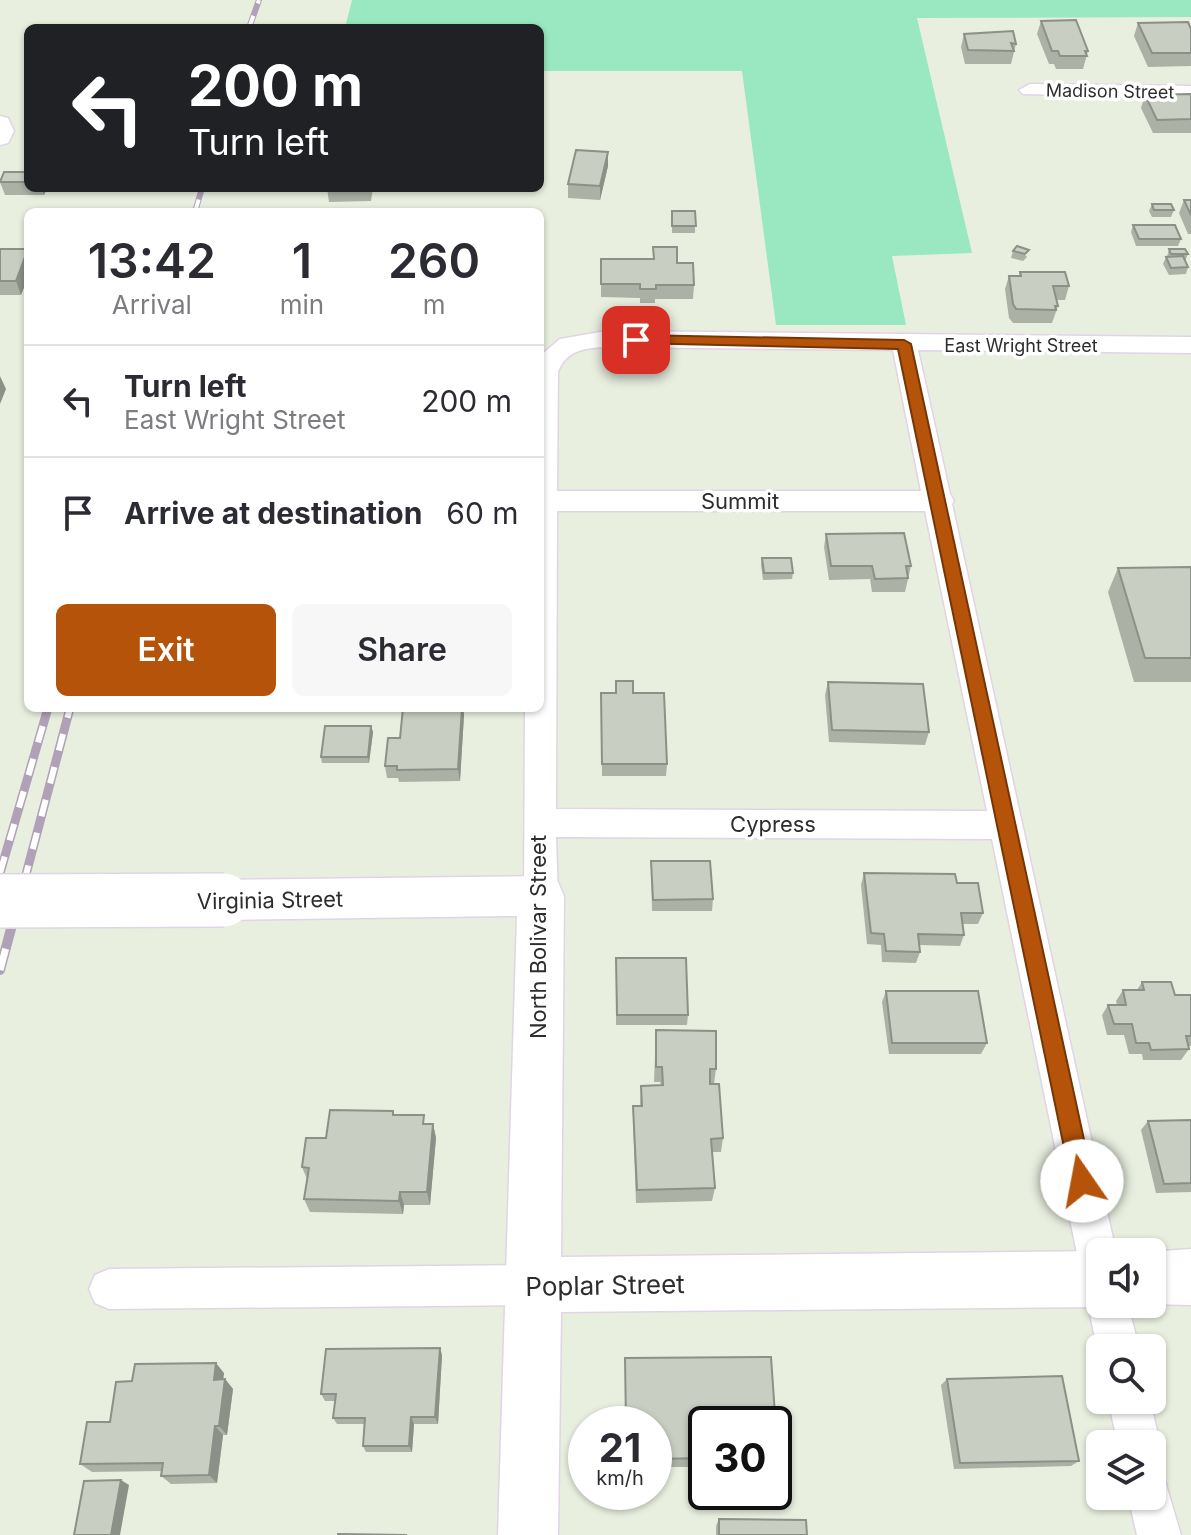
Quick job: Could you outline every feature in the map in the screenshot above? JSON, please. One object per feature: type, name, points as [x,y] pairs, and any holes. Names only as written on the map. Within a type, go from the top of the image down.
[{"type":"street","name":"Madison Street","points":[[1030,90],[1191,92]]},
{"type":"street","points":[[0,123],[3,131],[0,138]]},
{"type":"street","name":"East Wright Street","points":[[564,346],[581,340],[606,339],[1191,345]]},
{"type":"street","points":[[904,344],[940,501],[1094,1238]]},
{"type":"street","name":"North Bolivar Street","points":[[544,415],[545,372],[549,358],[564,346]]},
{"type":"street","name":"Summit","points":[[544,501],[940,501]]},
{"type":"street","name":"North Bolivar Street","points":[[528,1535],[541,896],[540,712]]},
{"type":"street","name":"Cypress","points":[[539,823],[1007,825]]},
{"type":"street","name":"Virginia Street","points":[[0,901],[541,896]]},
{"type":"street","points":[[1166,1278],[1191,1277]]},
{"type":"street","name":"Poplar Street","points":[[109,1289],[1086,1279]]},
{"type":"street","points":[[1153,1510],[1159,1535]]},
{"type":"green space","points":[[352,0],[1191,0],[1191,17],[917,18],[972,253],[892,256],[906,325],[776,325],[742,71],[544,71],[544,24],[346,24]]},
{"type":"building","points":[[1076,20],[1088,51],[1085,51],[1087,56],[1060,56],[1058,51],[1052,51],[1041,21]]},
{"type":"building","points":[[1188,22],[1191,53],[1152,53],[1138,23]]},
{"type":"building","points":[[1013,31],[1016,44],[1011,43],[1014,51],[968,50],[964,34]]},
{"type":"building","points":[[1191,94],[1191,119],[1157,120],[1145,95]]},
{"type":"building","points":[[576,150],[608,152],[600,186],[568,184]]},
{"type":"building","points":[[4,172],[24,172],[24,182],[0,182]]},
{"type":"building","points":[[1184,200],[1191,200],[1191,215]]},
{"type":"building","points":[[1152,204],[1171,204],[1174,210],[1154,210]]},
{"type":"building","points":[[672,211],[695,211],[696,226],[672,226]]},
{"type":"building","points":[[1133,225],[1175,225],[1181,239],[1139,239]]},
{"type":"building","points":[[1017,246],[1029,250],[1025,254],[1013,251]]},
{"type":"building","points":[[653,247],[677,247],[677,263],[693,263],[694,285],[656,285],[656,289],[640,289],[640,284],[601,284],[601,259],[654,259]]},
{"type":"building","points":[[0,249],[24,249],[24,260],[16,281],[0,281]]},
{"type":"building","points":[[1169,249],[1185,249],[1188,254],[1171,254]]},
{"type":"building","points":[[1183,256],[1188,267],[1171,268],[1166,257]]},
{"type":"building","points":[[1020,272],[1065,272],[1069,286],[1053,286],[1058,306],[1055,306],[1056,310],[1016,309],[1009,276],[1021,276]]},
{"type":"building","points":[[904,533],[911,566],[906,566],[908,578],[875,579],[872,566],[831,566],[826,534]]},
{"type":"building","points":[[762,558],[791,558],[793,573],[764,573]]},
{"type":"building","points":[[1191,567],[1191,658],[1145,658],[1118,568]]},
{"type":"building","points":[[616,681],[633,681],[633,693],[664,693],[667,764],[602,764],[601,693],[616,693]]},
{"type":"building","points":[[828,682],[923,684],[929,732],[832,730]]},
{"type":"building","points":[[403,712],[462,712],[458,769],[397,770],[397,766],[385,766],[388,738],[400,738]]},
{"type":"building","points":[[325,726],[371,726],[368,757],[321,757]]},
{"type":"building","points":[[651,861],[710,861],[713,899],[653,900]]},
{"type":"building","points":[[864,873],[955,874],[957,883],[978,883],[983,913],[961,913],[964,935],[918,934],[920,952],[886,951],[884,934],[871,933]]},
{"type":"building","points":[[616,958],[686,958],[688,1015],[617,1015]]},
{"type":"building","points":[[1142,982],[1171,982],[1175,995],[1191,995],[1191,1036],[1186,1036],[1189,1049],[1151,1050],[1149,1043],[1136,1043],[1132,1024],[1114,1024],[1108,1005],[1126,1005],[1123,990],[1144,990]]},
{"type":"building","points":[[886,991],[978,991],[987,1043],[892,1043]]},
{"type":"building","points":[[656,1030],[716,1031],[716,1069],[710,1069],[710,1084],[719,1084],[723,1138],[711,1139],[715,1188],[637,1190],[633,1106],[642,1106],[641,1086],[663,1085],[662,1067],[656,1067]]},
{"type":"building","points":[[330,1110],[424,1115],[423,1124],[433,1124],[427,1192],[400,1192],[399,1201],[304,1199],[309,1168],[302,1167],[306,1138],[326,1138]]},
{"type":"building","points":[[1191,1120],[1191,1183],[1164,1184],[1148,1121]]},
{"type":"building","points":[[440,1348],[435,1417],[411,1417],[409,1446],[363,1446],[365,1418],[333,1418],[336,1394],[321,1394],[326,1349]]},
{"type":"building","points":[[771,1357],[774,1406],[688,1406],[688,1458],[672,1459],[672,1406],[626,1406],[625,1358]]},
{"type":"building","points":[[216,1363],[214,1380],[225,1379],[209,1475],[161,1476],[163,1463],[80,1464],[87,1422],[110,1422],[116,1382],[132,1381],[135,1364]]},
{"type":"building","points":[[1062,1376],[1079,1461],[960,1463],[947,1379]]},
{"type":"building","points":[[121,1480],[111,1535],[74,1535],[84,1481]]},
{"type":"building","points":[[719,1519],[806,1520],[807,1535],[719,1535]]},
{"type":"railway","points":[[250,24],[259,0]]},
{"type":"railway","points":[[196,208],[201,192]]},
{"type":"railway","points":[[0,873],[47,712]]},
{"type":"railway","points":[[24,882],[69,712]]},
{"type":"railway","points":[[0,970],[24,880]]},
{"type":"route","points":[[636,340],[904,344],[940,501],[1082,1181]]}]
